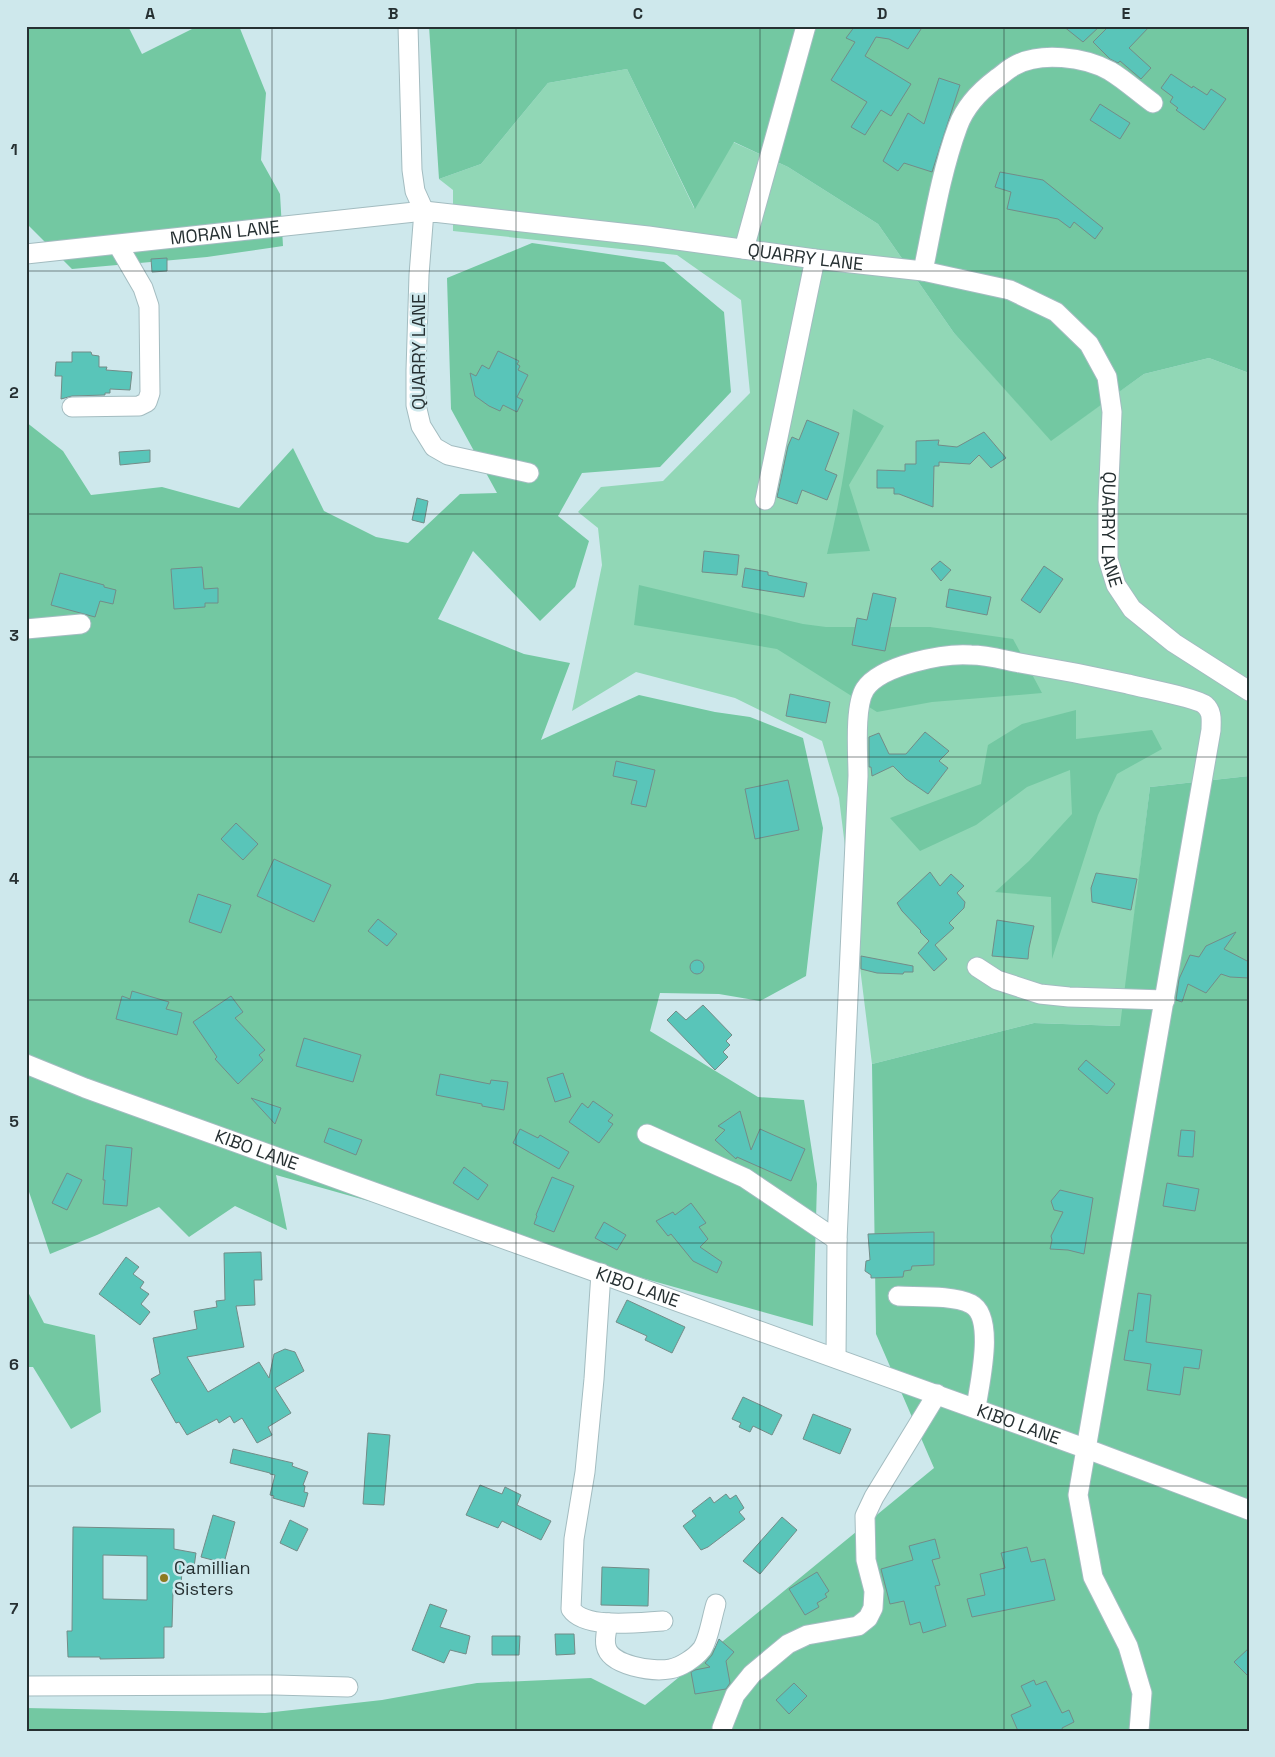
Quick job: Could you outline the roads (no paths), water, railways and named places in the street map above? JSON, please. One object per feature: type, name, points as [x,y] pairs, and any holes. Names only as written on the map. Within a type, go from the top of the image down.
[{"type":"street","points":[[408,26],[412,170],[415,191],[424,211]]},
{"type":"street","points":[[744,250],[806,26]]},
{"type":"street","points":[[922,271],[941,184],[958,126],[966,109],[988,86],[1015,65],[1033,60],[1062,57],[1085,61],[1110,71],[1152,103]]},
{"type":"street","name":"MORAN LANE","points":[[26,254],[424,211]]},
{"type":"street","name":"QUARRY LANE","points":[[528,473],[448,456],[434,447],[421,426],[416,404],[416,370],[419,275],[424,211],[648,236],[744,250],[922,271],[1010,290],[1056,312],[1088,344],[1107,377],[1112,412],[1108,559],[1116,585],[1132,609],[1174,643],[1249,691]]},
{"type":"street","points":[[72,406],[139,406],[147,402],[150,394],[148,306],[143,288],[118,245]]},
{"type":"street","points":[[764,500],[815,259]]},
{"type":"street","points":[[26,630],[82,624]]},
{"type":"street","points":[[836,1358],[837,1240],[858,776],[857,736],[860,704],[865,689],[881,675],[906,664],[940,656],[972,654],[1098,677],[1189,699],[1205,705],[1212,715],[1211,730],[1078,1495],[1093,1577],[1128,1646],[1142,1692],[1139,1731]]},
{"type":"street","points":[[977,966],[997,980],[1040,994],[1069,997],[1164,1000]]},
{"type":"street","name":"KIBO LANE","points":[[26,1064],[85,1088],[976,1408],[1249,1510]]},
{"type":"street","points":[[647,1134],[745,1178],[837,1240]]},
{"type":"street","points":[[601,1273],[594,1379],[585,1472],[574,1539],[571,1609],[575,1615],[581,1618],[608,1623],[663,1621]]},
{"type":"street","points":[[898,1296],[954,1299],[971,1304],[980,1310],[984,1324],[985,1341],[976,1408]]},
{"type":"street","points":[[722,1728],[735,1695],[752,1674],[788,1644],[807,1636],[858,1626],[868,1618],[873,1608],[874,1591],[866,1560],[865,1516],[874,1497],[937,1394]]},
{"type":"street","points":[[608,1623],[606,1647],[612,1658],[630,1665],[652,1670],[670,1669],[680,1666],[702,1648],[716,1604]]},
{"type":"street","points":[[26,1686],[275,1685],[348,1687]]},
{"type":"place","name":"Camillian Sisters","points":[[164,1578]]}]
